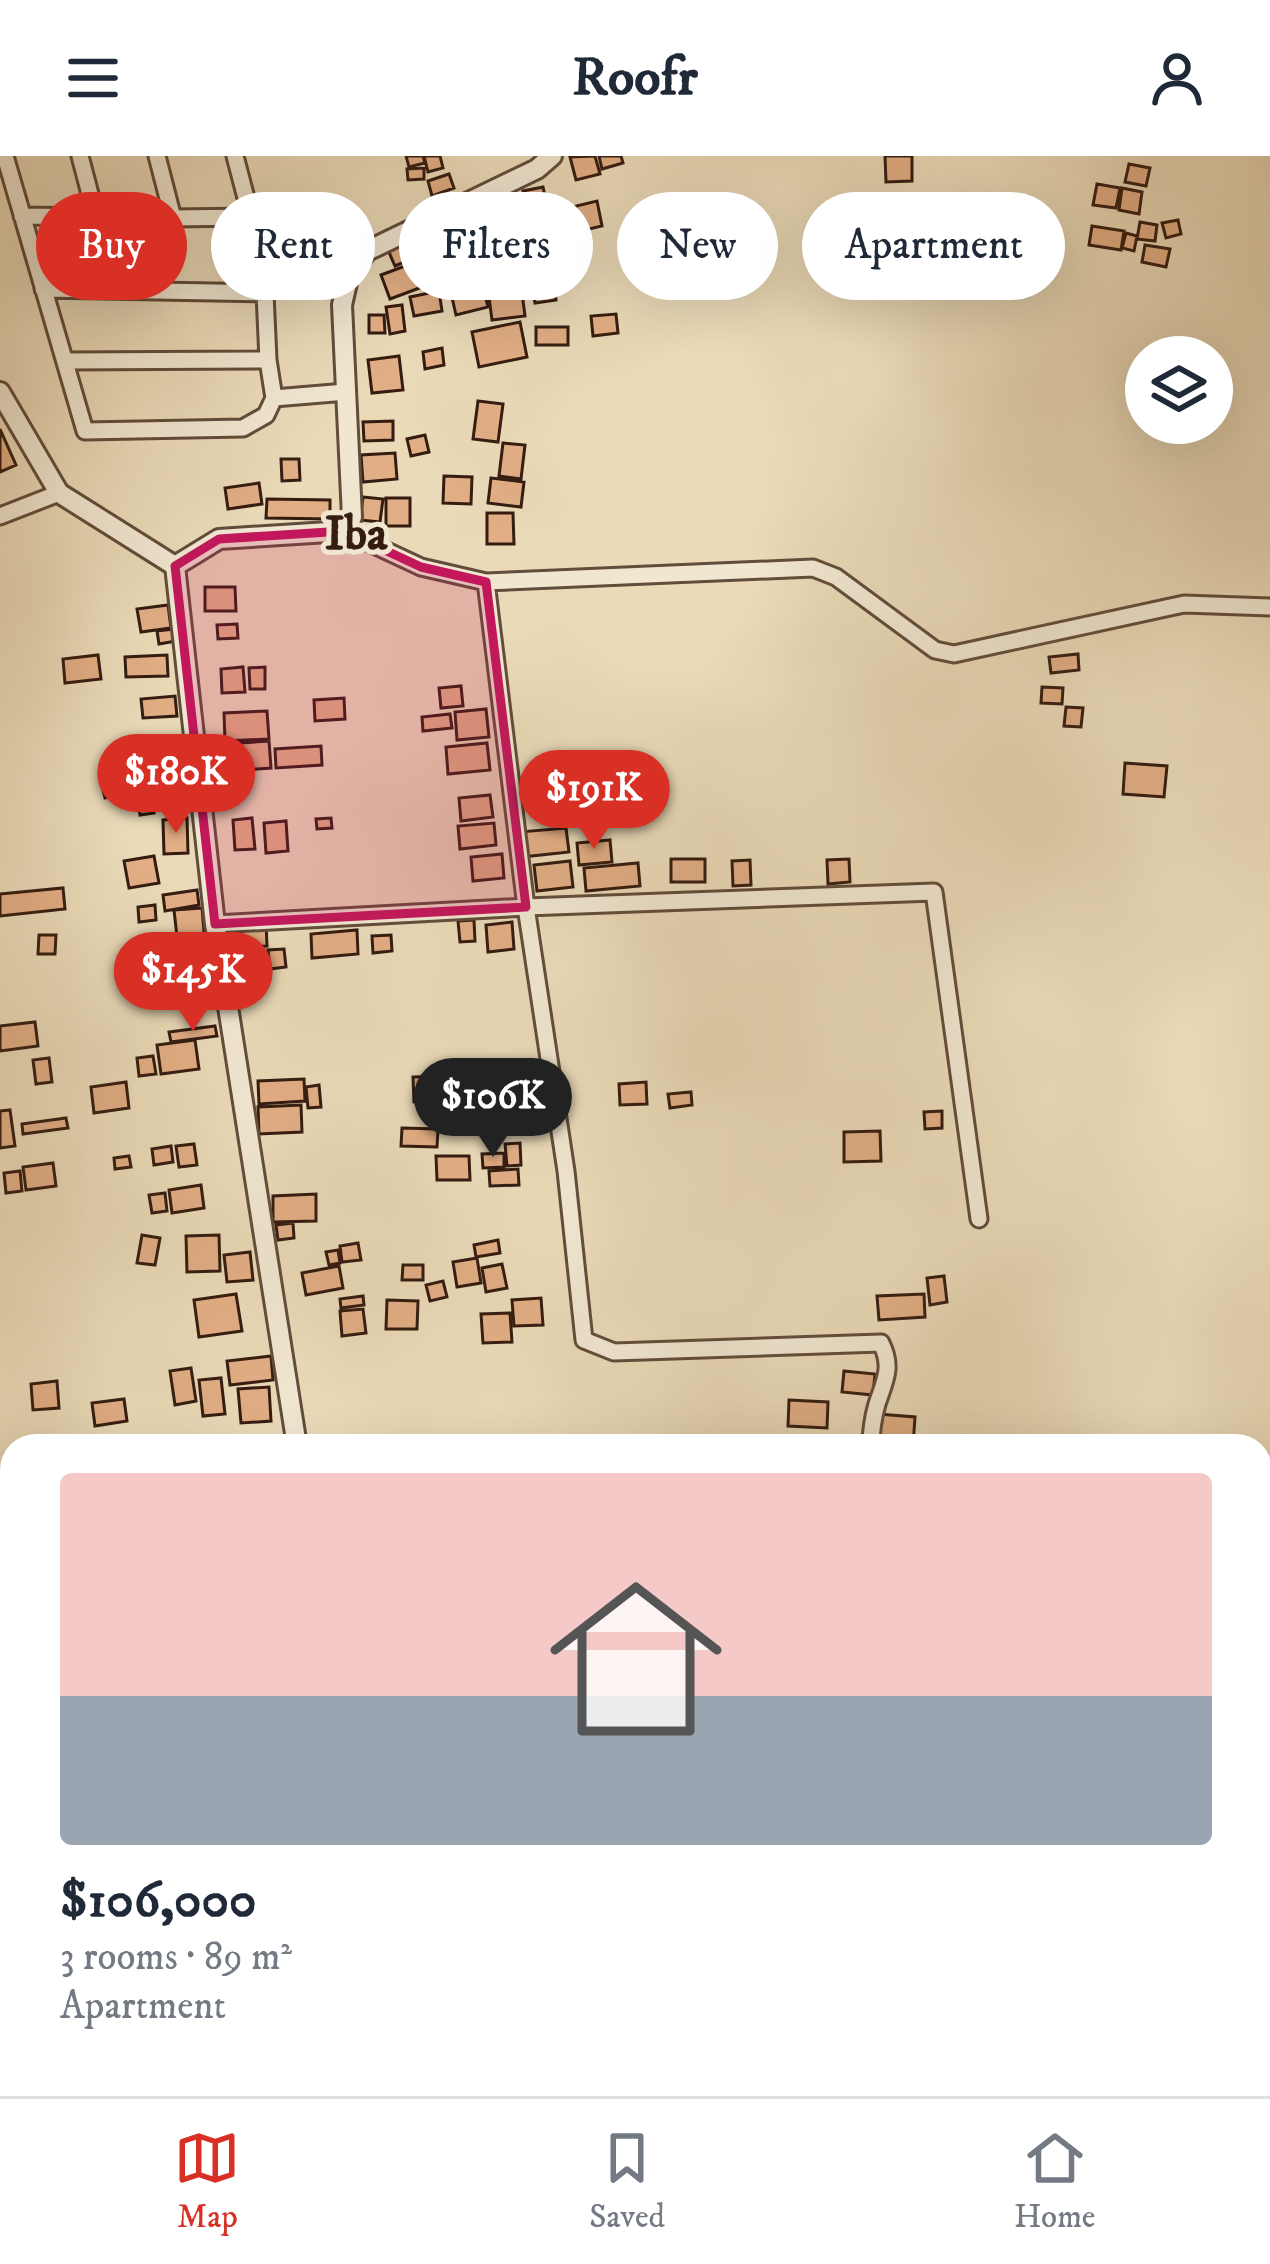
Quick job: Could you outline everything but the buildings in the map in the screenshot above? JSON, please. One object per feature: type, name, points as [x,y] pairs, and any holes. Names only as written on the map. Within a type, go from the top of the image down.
[{"type":"street","points":[[5,156],[36,265]]},
{"type":"street","points":[[80,156],[89,192]]},
{"type":"street","points":[[157,156],[166,192]]},
{"type":"street","points":[[235,156],[244,192]]},
{"type":"street","points":[[344,530],[352,517],[342,305],[349,274],[367,251],[537,169],[552,156]]},
{"type":"street","points":[[22,216],[36,216]]},
{"type":"street","points":[[46,300],[85,431],[243,428],[266,415],[274,398],[265,300]]},
{"type":"street","points":[[64,362],[268,360]]},
{"type":"street","points":[[0,392],[59,493],[175,566]]},
{"type":"street","points":[[274,398],[346,392]]},
{"type":"street","points":[[0,516],[59,493]]},
{"type":"street","points":[[175,566],[219,539],[344,530],[422,567],[487,581],[813,568],[836,577],[935,650],[955,654],[1184,604],[1270,607]]},
{"type":"street","points":[[175,566],[215,924],[295,1434]]},
{"type":"street","points":[[487,581],[584,1340],[614,1352],[881,1343],[888,1358],[887,1380],[872,1434]]},
{"type":"street","points":[[215,924],[934,892],[979,1220]]},
{"type":"highlighted area","points":[[344,531],[421,567],[486,582],[526,907],[215,924],[175,566],[219,539]]},
{"type":"district","name":"Iba","points":[[356,535]]}]
